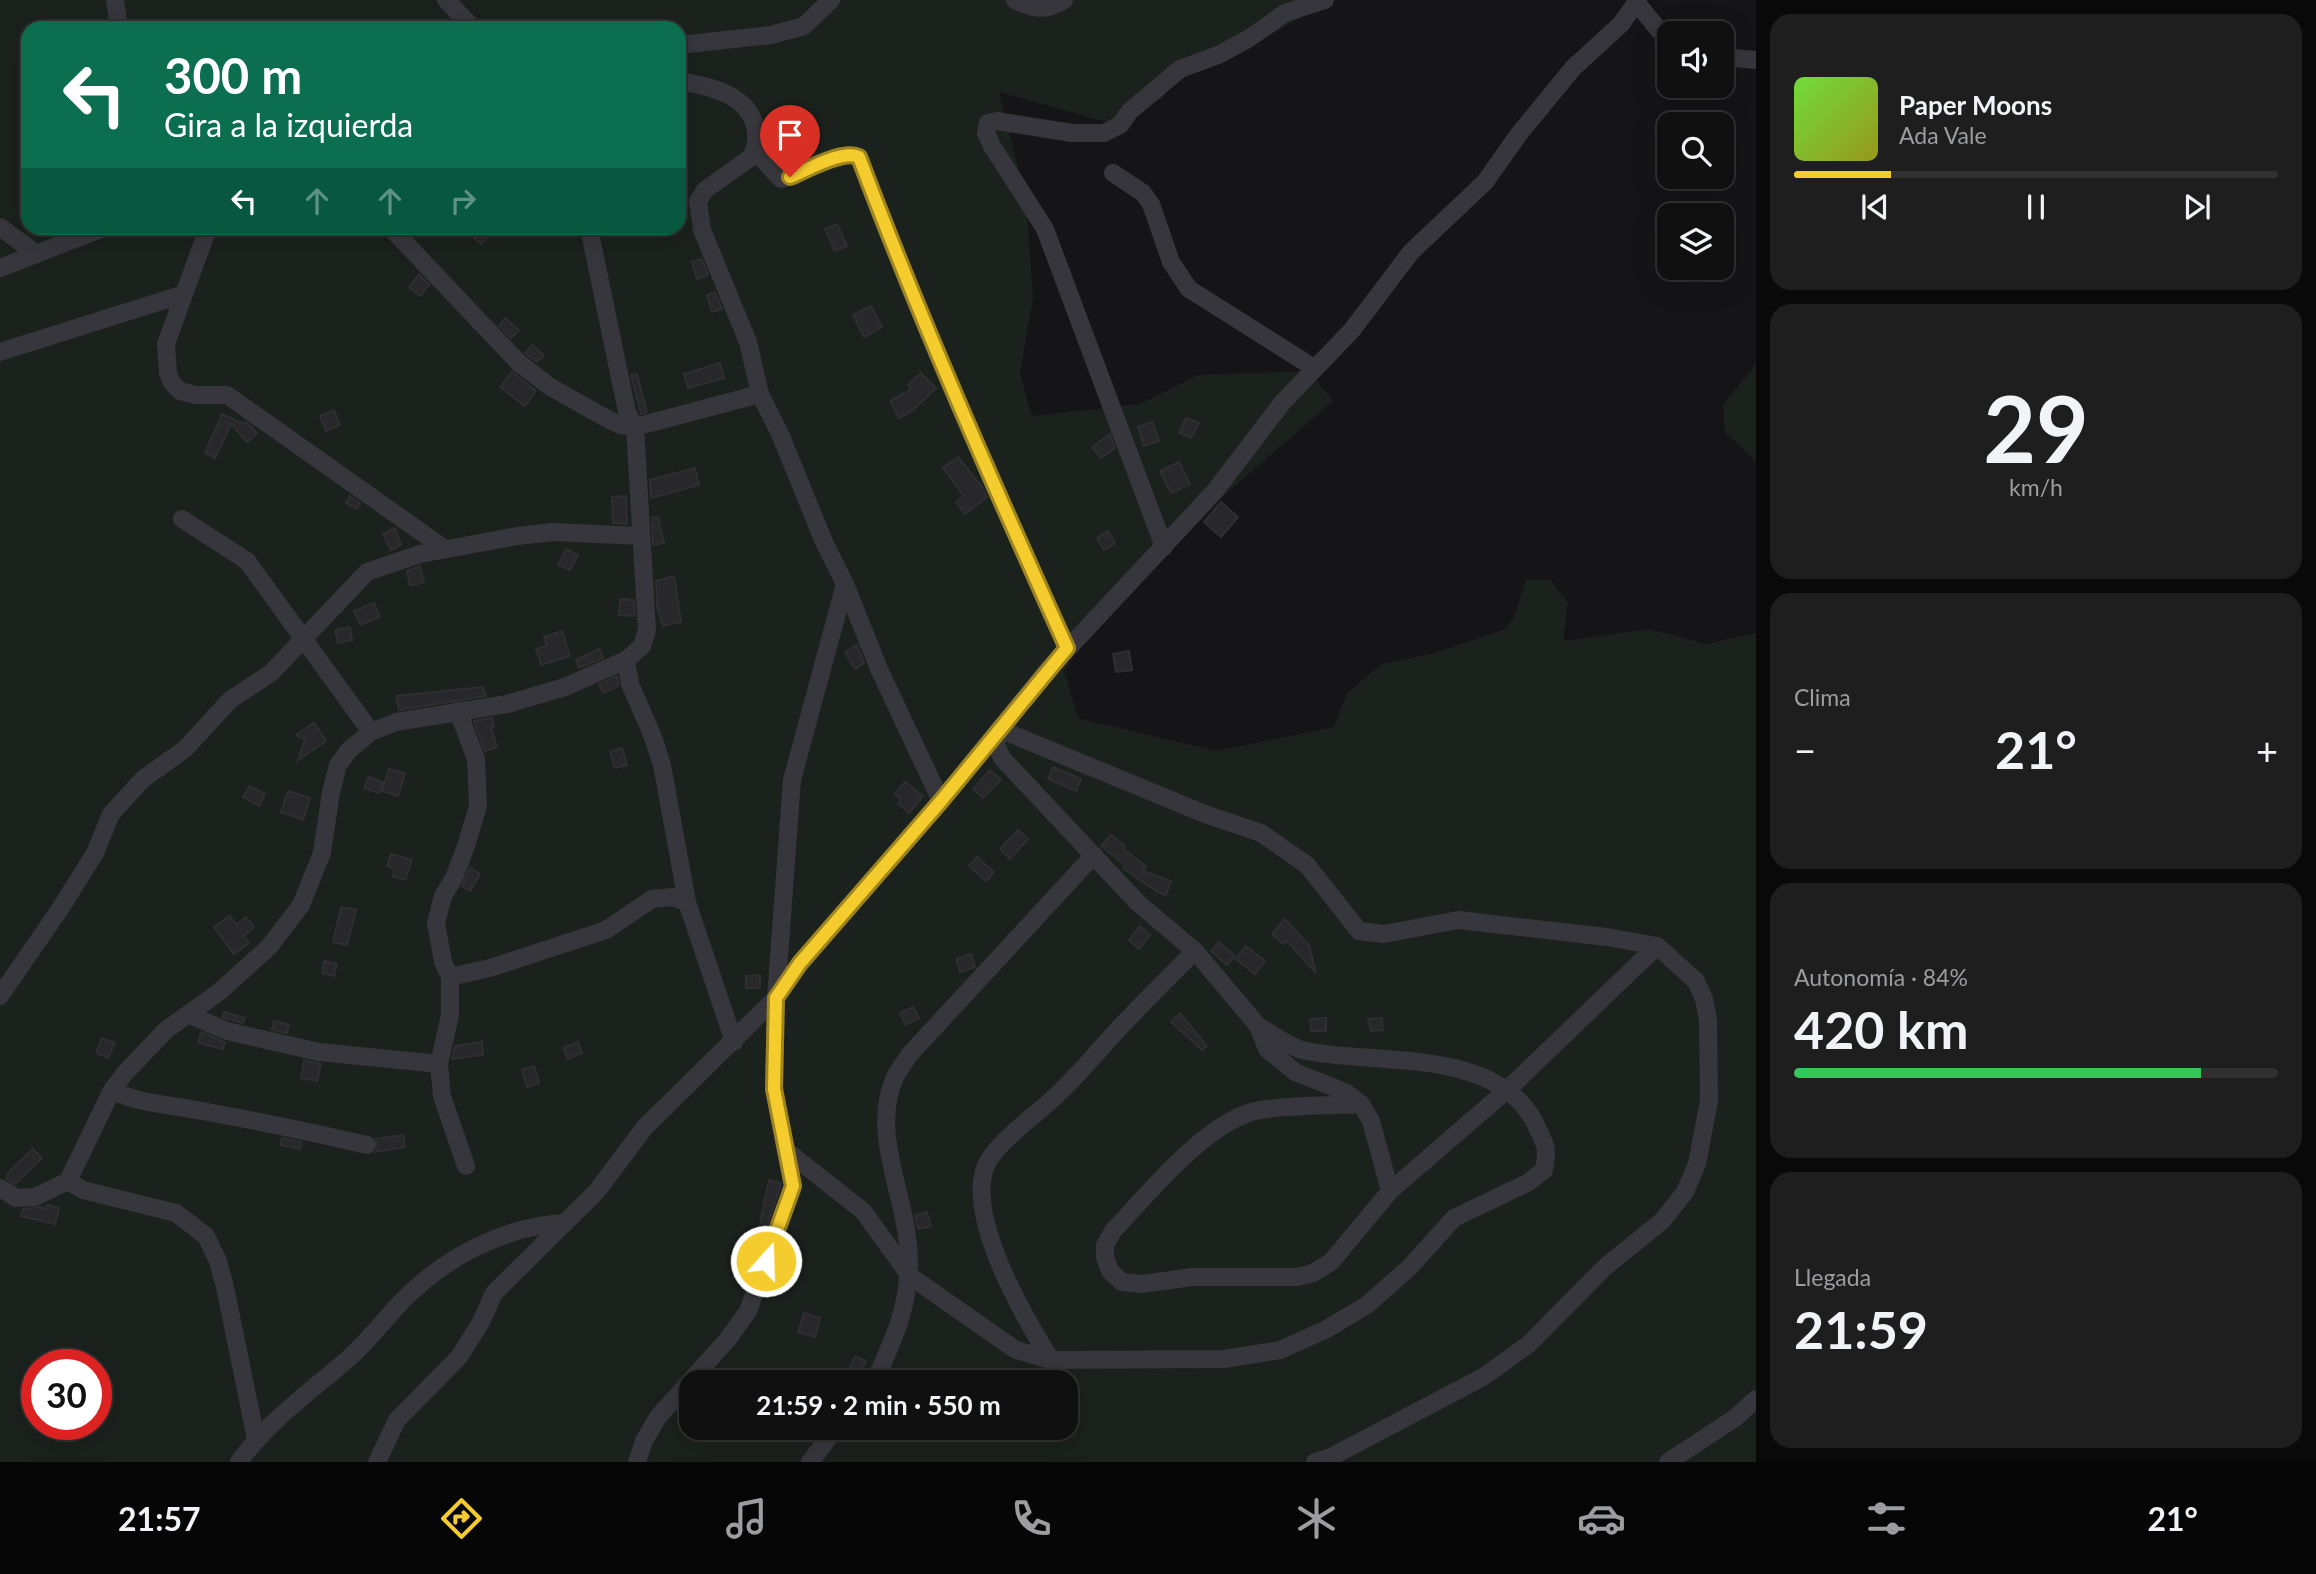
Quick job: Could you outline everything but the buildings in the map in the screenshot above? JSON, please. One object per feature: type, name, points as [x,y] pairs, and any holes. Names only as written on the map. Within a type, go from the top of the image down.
[{"type":"street","points":[[115,0],[118,21]]},
{"type":"street","points":[[446,0],[467,21]]},
{"type":"street","points":[[686,44],[771,35],[804,26],[831,0]]},
{"type":"street","points":[[1015,0],[1036,9],[1047,9],[1064,0]]},
{"type":"street","points":[[1164,547],[1045,229],[992,146],[986,133],[988,123],[997,121],[1072,133],[1104,133],[1120,125],[1130,111],[1180,69],[1218,55],[1248,39],[1285,13],[1325,0]]},
{"type":"street","points":[[377,1462],[397,1420],[460,1357],[481,1322],[494,1293],[597,1191],[645,1127],[776,998],[800,963],[941,801],[1067,648],[1216,491],[1282,403],[1352,330],[1411,252],[1485,182],[1519,134],[1573,68],[1621,24],[1637,1],[1657,28]]},
{"type":"street","points":[[1734,58],[1756,60]]},
{"type":"street","points":[[686,83],[715,89],[744,103],[755,123],[757,140],[755,151],[750,158],[705,190],[698,201],[702,230],[748,342],[760,394],[845,584],[879,669],[941,801]]},
{"type":"street","points":[[755,151],[781,179],[842,155],[853,154],[859,157],[894,250],[979,453],[1067,648]]},
{"type":"street","points":[[1113,173],[1143,193],[1151,204],[1171,262],[1189,289],[1314,368]]},
{"type":"street","points":[[0,227],[37,254]]},
{"type":"street","points":[[0,268],[37,254],[66,235]]},
{"type":"street","points":[[205,235],[166,344],[168,373],[172,383],[180,391],[196,395],[227,396],[445,549]]},
{"type":"street","points":[[398,235],[519,363],[549,386],[620,425],[635,427],[760,394]]},
{"type":"street","points":[[0,1188],[16,1198],[35,1197],[68,1181],[112,1090],[125,1073],[157,1040],[269,947],[301,905],[322,853],[338,765],[349,750],[371,732],[396,722],[507,704],[565,687],[626,660],[642,646],[647,630],[635,427],[627,412],[590,235]]},
{"type":"street","points":[[0,352],[184,294]]},
{"type":"street","points":[[182,519],[247,561],[371,732]]},
{"type":"street","points":[[0,996],[95,853],[111,814],[143,779],[185,749],[230,700],[271,673],[367,572],[395,561],[445,549],[553,532],[641,536]]},
{"type":"street","points":[[637,1462],[644,1441],[659,1417],[728,1339],[747,1311],[793,1186],[774,1089],[776,998],[792,780],[845,584]]},
{"type":"street","points":[[626,660],[630,684],[662,765],[687,902],[734,1042]]},
{"type":"street","points":[[458,710],[476,759],[478,806],[454,878],[443,896],[436,923],[443,962],[450,977],[450,1016],[439,1064],[442,1096],[466,1166]]},
{"type":"street","points":[[999,729],[996,745],[1002,758],[1137,902],[1195,951],[1258,1026],[1267,1049],[1295,1072],[1345,1092],[1361,1104],[1371,1121],[1390,1191]]},
{"type":"street","points":[[999,729],[1205,814],[1261,833],[1307,864],[1359,930],[1384,934],[1458,920],[1606,937],[1657,946],[1696,981],[1704,999],[1709,1101],[1698,1164],[1685,1192],[1662,1222],[1605,1267],[1529,1344],[1483,1377],[1331,1457],[1315,1462]]},
{"type":"street","points":[[878,1370],[902,1318],[910,1276],[906,1230],[887,1137],[888,1104],[895,1077],[910,1054],[1094,855]]},
{"type":"street","points":[[450,977],[490,968],[606,930],[652,899],[672,897],[687,902]]},
{"type":"street","points":[[1361,1104],[1259,1110],[1239,1116],[1203,1139],[1113,1231],[1105,1245],[1105,1258],[1110,1271],[1122,1282],[1142,1284],[1192,1277],[1297,1277],[1313,1273],[1331,1262],[1390,1191],[1507,1090],[1657,946]]},
{"type":"street","points":[[1051,1360],[1029,1326],[993,1248],[982,1196],[985,1168],[1005,1140],[1059,1094],[1195,951]]},
{"type":"street","points":[[190,1015],[227,1031],[319,1052],[439,1064]]},
{"type":"street","points":[[788,1152],[863,1211],[910,1276],[1016,1350],[1051,1360],[1224,1359],[1280,1350],[1325,1330],[1367,1305],[1409,1267],[1454,1218],[1528,1182],[1544,1170],[1548,1150],[1529,1110],[1507,1090],[1468,1071],[1411,1060],[1348,1058],[1301,1051],[1258,1026]]},
{"type":"street","points":[[112,1090],[121,1095],[148,1101],[304,1129],[367,1145]]},
{"type":"street","points":[[68,1181],[83,1190],[176,1213],[206,1236],[218,1261],[225,1287],[256,1439]]},
{"type":"street","points":[[239,1462],[256,1439],[358,1350],[405,1298],[449,1264],[491,1239],[509,1232],[565,1223]]},
{"type":"street","points":[[1668,1462],[1735,1418],[1756,1399]]},
{"type":"street","points":[[810,1462],[827,1440]]},
{"type":"shaded area","points":[[0,0],[1332,0],[1270,35],[1198,55],[1161,99],[1114,124],[999,92],[1026,199],[1033,298],[1020,374],[1032,416],[1140,404],[1198,375],[1309,371],[1333,401],[1125,581],[1064,671],[1078,718],[1216,751],[1334,727],[1347,693],[1382,664],[1435,653],[1503,630],[1513,620],[1526,580],[1551,580],[1568,603],[1563,641],[1650,629],[1706,644],[1756,633],[1756,1462],[0,1462]]},
{"type":"shaded area","points":[[1756,364],[1756,462],[1725,432],[1723,405]]},
{"type":"route","points":[[766,1261],[793,1186],[774,1089],[776,998],[800,963],[941,801],[1067,648],[974,442],[894,250],[859,157],[853,154],[842,155],[790,177]]}]
